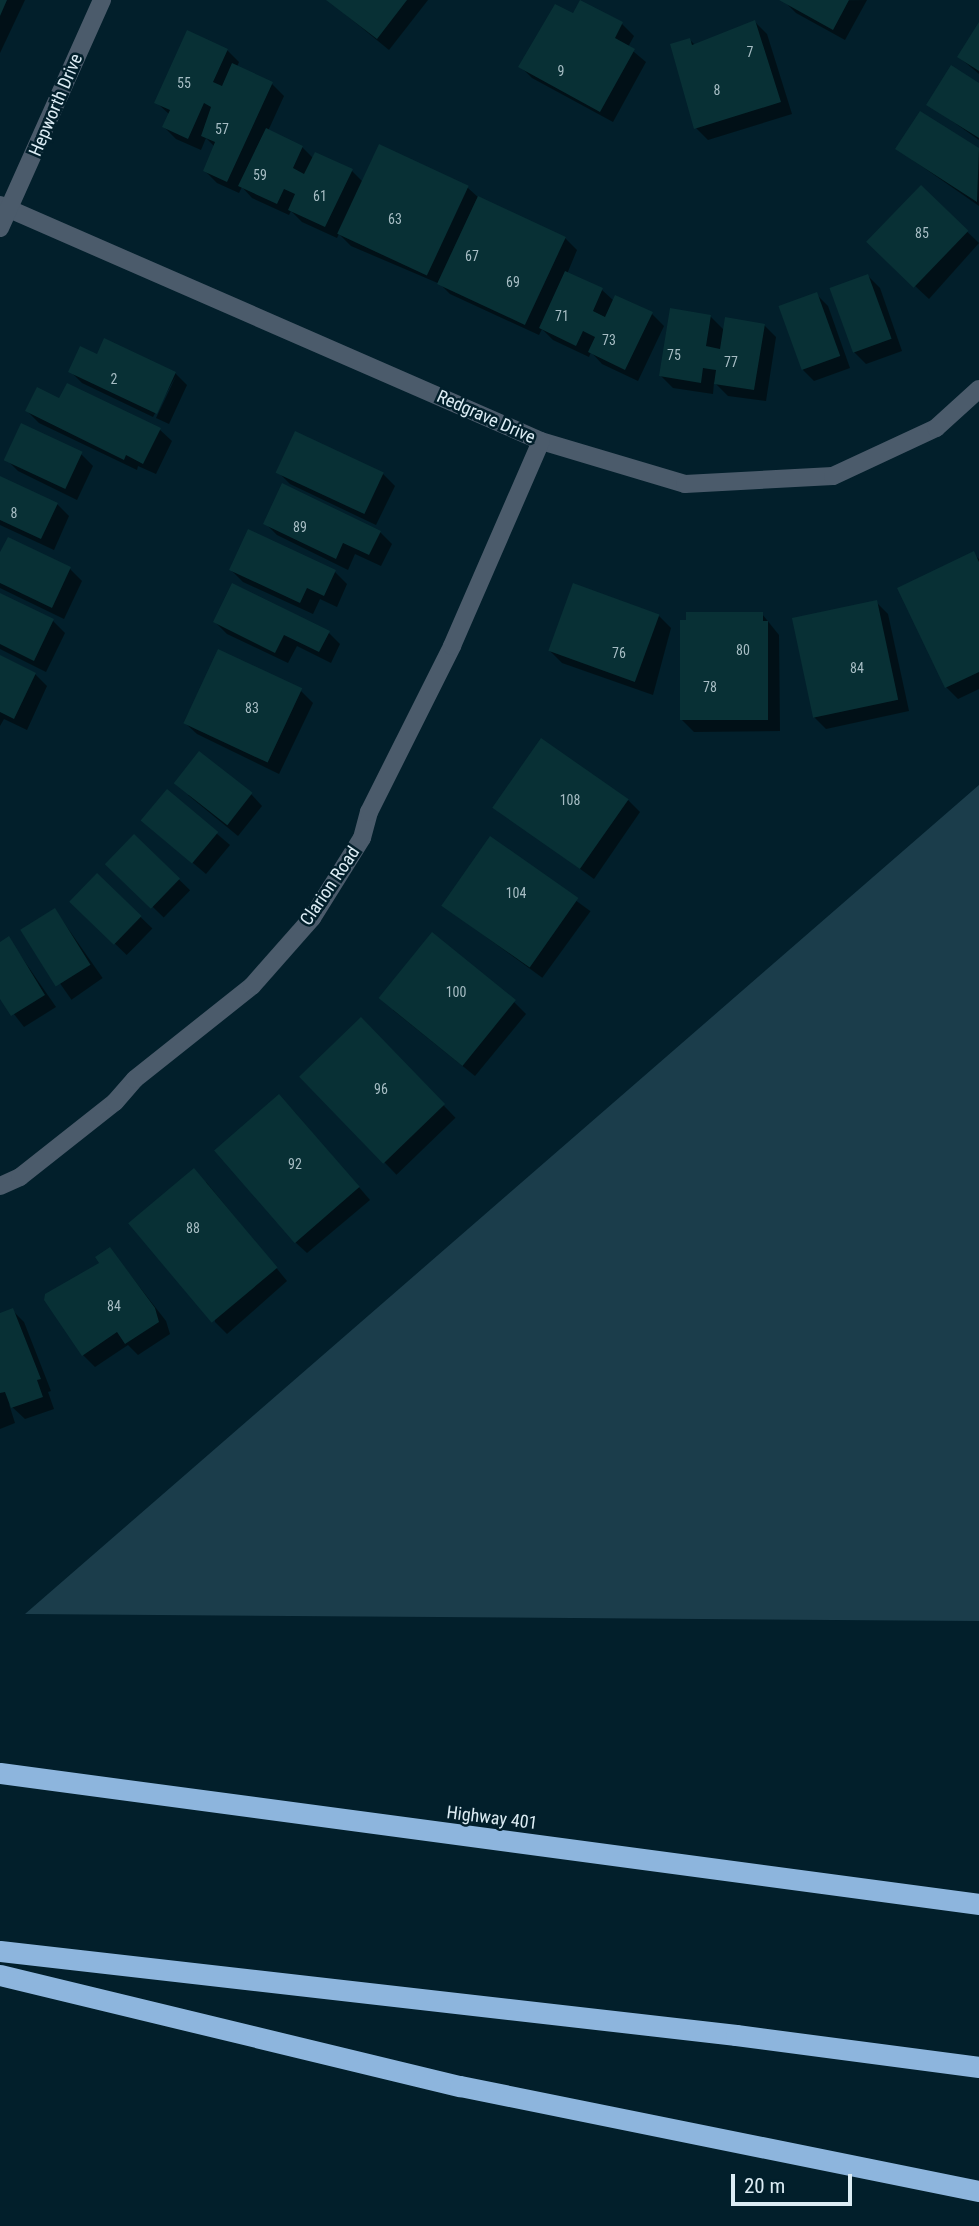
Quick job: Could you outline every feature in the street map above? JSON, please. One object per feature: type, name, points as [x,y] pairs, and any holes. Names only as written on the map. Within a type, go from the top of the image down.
[{"type":"highway","name":"Highway 401","points":[[0,1773],[979,1904]]},
{"type":"highway","points":[[0,1951],[979,2067]]},
{"type":"highway","points":[[0,1975],[446,2082],[979,2191]]},
{"type":"street","name":"Hepworth Drive","points":[[0,228],[5,207],[102,0]]},
{"type":"street","name":"Redgrave Drive","points":[[5,207],[541,441],[685,484],[833,476],[936,428],[979,389]]},
{"type":"street","name":"Clarion Road","points":[[0,1186],[20,1177],[115,1102],[135,1079],[251,986],[312,918],[362,838],[369,812],[452,646],[541,441]]},
{"type":"shaded area","points":[[979,785],[979,1621],[25,1614]]},
{"type":"building","points":[[0,0],[7,0],[0,16]]},
{"type":"building","points":[[326,0],[407,0],[377,39]]},
{"type":"building","points":[[580,0],[623,22],[615,38],[635,49],[600,112],[518,67],[555,4],[573,13]]},
{"type":"building","points":[[779,0],[849,0],[833,30]]},
{"type":"building","points":[[755,20],[781,102],[694,129],[670,44],[690,38],[692,45]]},
{"type":"building","points":[[979,22],[979,71],[957,57]]},
{"type":"building","points":[[187,30],[228,49],[213,82],[222,86],[232,63],[273,82],[227,182],[203,171],[215,142],[201,136],[211,107],[204,103],[188,139],[162,127],[170,110],[154,103]]},
{"type":"building","points":[[951,65],[979,83],[979,138],[926,105]]},
{"type":"building","points":[[920,111],[979,148],[977,202],[895,149]]},
{"type":"building","points":[[266,128],[303,146],[293,168],[304,174],[315,152],[353,169],[325,227],[288,210],[295,194],[284,189],[277,204],[238,186]]},
{"type":"building","points":[[379,144],[469,186],[427,276],[337,234]]},
{"type":"building","points":[[921,185],[968,231],[914,288],[866,242]]},
{"type":"building","points":[[478,196],[566,237],[525,325],[437,284]]},
{"type":"building","points":[[565,271],[603,288],[593,311],[605,317],[615,295],[653,312],[625,370],[588,352],[595,337],[583,331],[576,346],[539,328]]},
{"type":"building","points":[[868,274],[892,339],[853,353],[829,288]]},
{"type":"building","points":[[817,292],[840,356],[802,370],[778,306]]},
{"type":"building","points":[[670,308],[711,315],[706,346],[720,349],[725,317],[765,324],[754,390],[714,384],[716,370],[703,368],[701,383],[659,376]]},
{"type":"building","points":[[104,338],[176,372],[157,414],[68,372],[80,346],[97,354]]},
{"type":"building","points":[[67,383],[161,428],[143,464],[126,455],[124,460],[25,411],[37,387],[59,398]]},
{"type":"building","points":[[21,423],[83,452],[65,489],[4,460]]},
{"type":"building","points":[[295,431],[384,472],[364,514],[276,473]]},
{"type":"building","points":[[0,476],[58,503],[41,539],[0,520]]},
{"type":"building","points":[[282,483],[381,531],[369,555],[343,543],[336,559],[263,524]]},
{"type":"building","points":[[248,529],[336,570],[324,596],[307,588],[300,603],[229,570]]},
{"type":"building","points":[[8,537],[71,567],[52,608],[0,583],[0,552]]},
{"type":"building","points":[[974,551],[979,562],[979,672],[945,688],[897,588]]},
{"type":"building","points":[[232,583],[330,631],[319,652],[284,635],[275,653],[213,622]]},
{"type":"building","points":[[573,583],[659,614],[635,682],[548,651]]},
{"type":"building","points":[[0,593],[54,619],[34,661],[0,644]]},
{"type":"building","points":[[877,600],[898,700],[813,718],[792,618]]},
{"type":"building","points":[[686,612],[763,612],[763,621],[768,621],[768,720],[680,720],[680,620],[686,620]]},
{"type":"building","points":[[218,649],[302,688],[268,763],[183,723]]},
{"type":"building","points":[[0,655],[36,673],[14,719],[0,712]]},
{"type":"building","points":[[541,738],[629,799],[580,869],[492,808]]},
{"type":"building","points":[[199,751],[253,793],[227,825],[174,783]]},
{"type":"building","points":[[167,789],[218,832],[192,863],[141,820]]},
{"type":"building","points":[[134,834],[180,878],[151,909],[105,864]]},
{"type":"building","points":[[490,836],[578,898],[530,968],[441,906]]},
{"type":"building","points":[[97,873],[142,916],[114,945],[69,902]]},
{"type":"building","points":[[55,908],[91,965],[56,987],[20,930]]},
{"type":"building","points":[[432,932],[516,1000],[462,1066],[379,998]]},
{"type":"building","points":[[9,936],[45,995],[11,1016],[0,999],[0,942]]},
{"type":"building","points":[[361,1017],[445,1104],[383,1164],[299,1077]]},
{"type":"building","points":[[279,1094],[360,1187],[295,1243],[214,1150]]},
{"type":"building","points":[[194,1168],[278,1268],[212,1323],[128,1223]]},
{"type":"building","points":[[110,1247],[155,1308],[159,1322],[125,1344],[117,1332],[82,1356],[44,1300],[45,1294],[99,1263],[95,1257]]},
{"type":"building","points":[[13,1308],[41,1379],[37,1380],[43,1397],[11,1408],[5,1392],[0,1393],[0,1313]]}]
